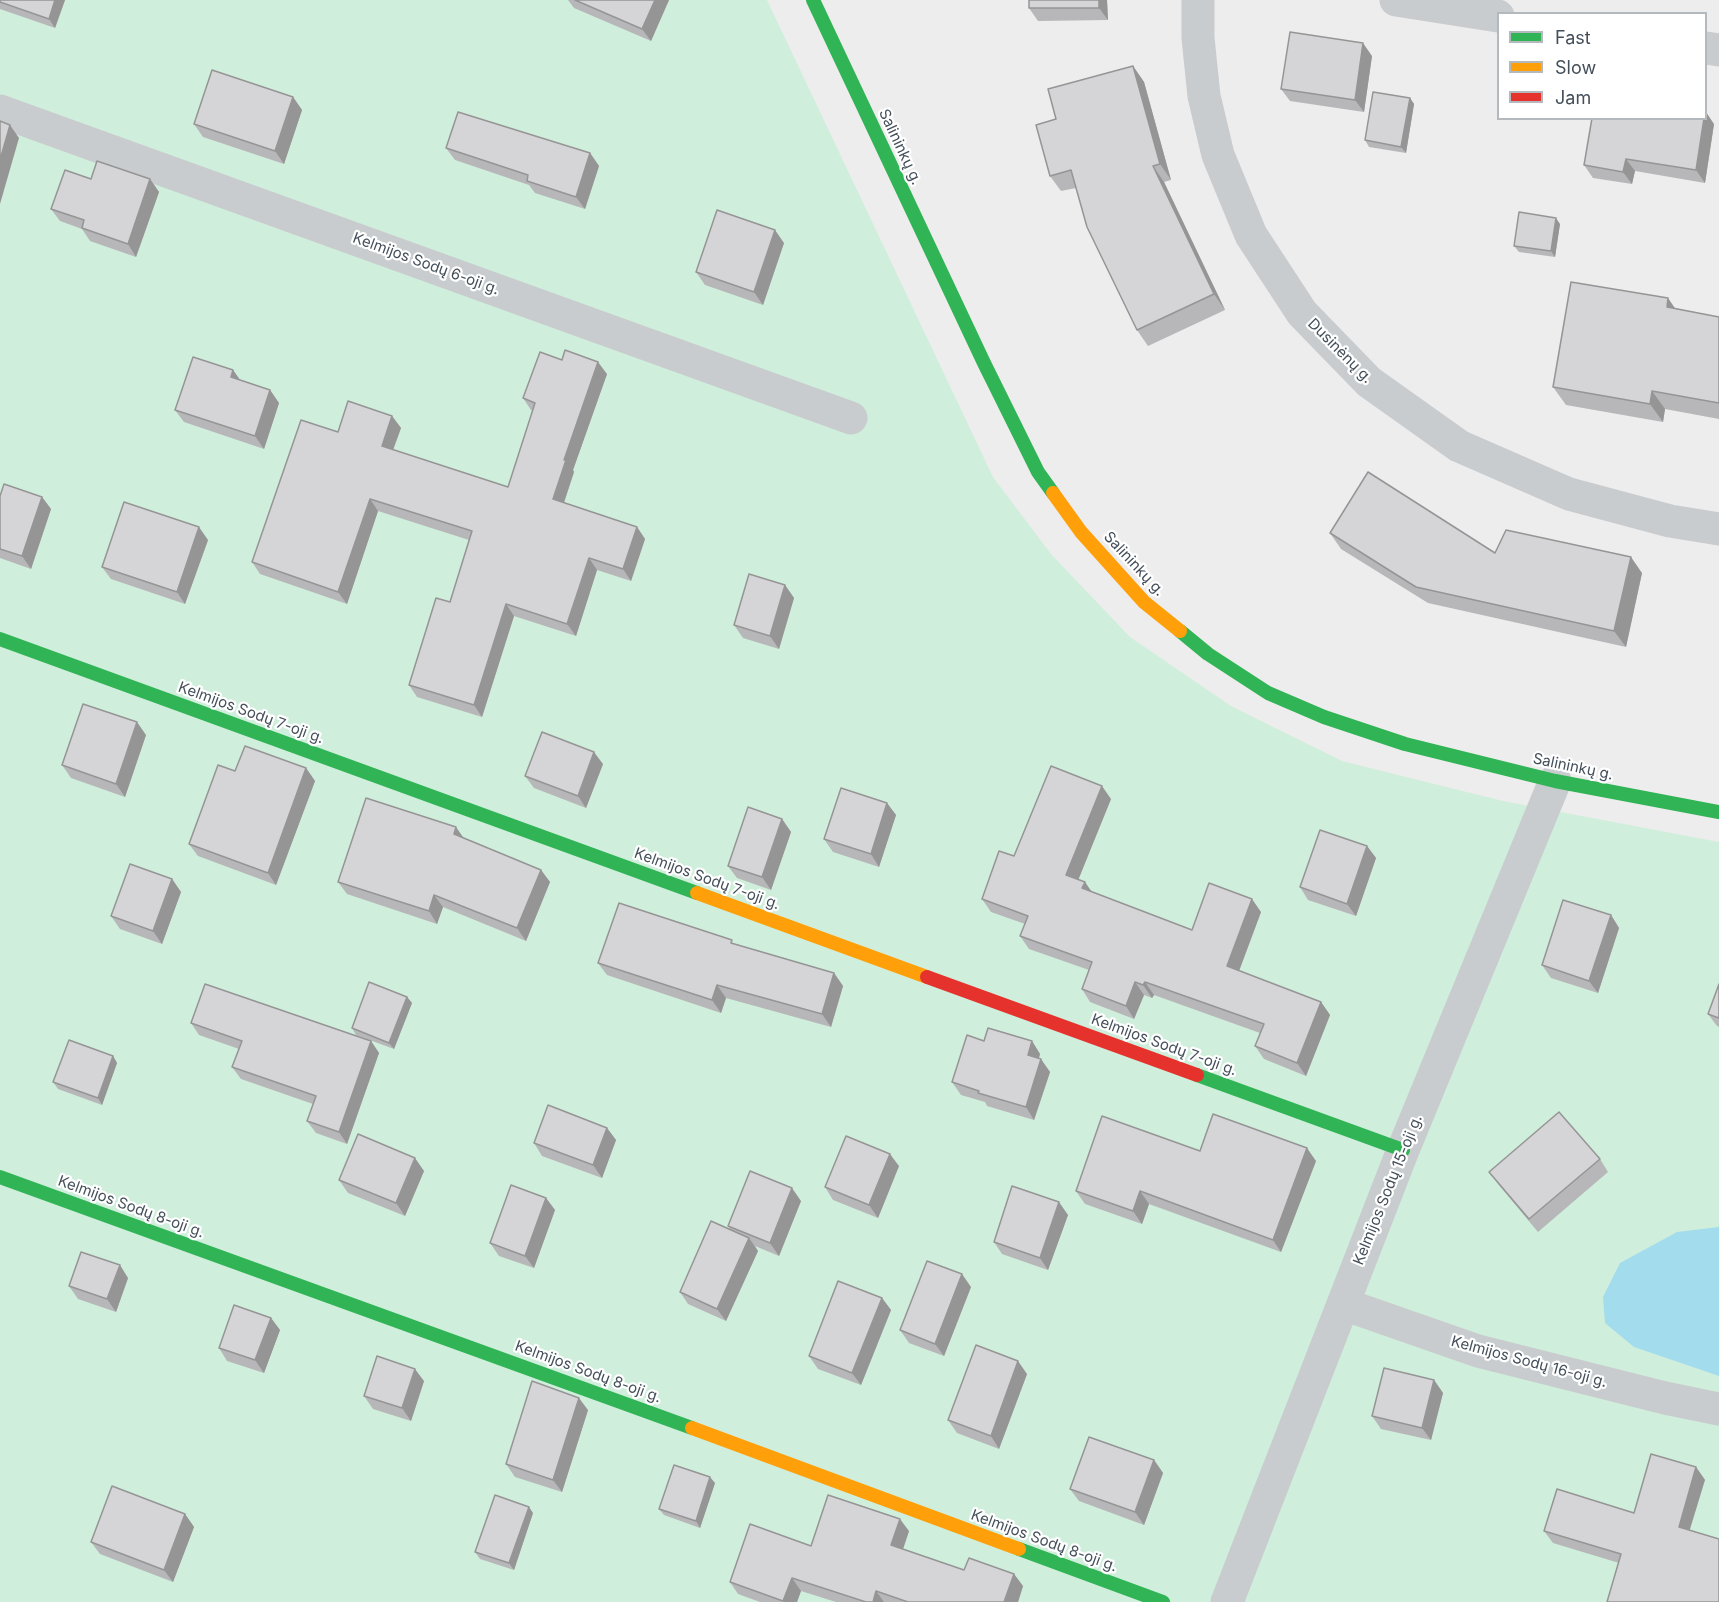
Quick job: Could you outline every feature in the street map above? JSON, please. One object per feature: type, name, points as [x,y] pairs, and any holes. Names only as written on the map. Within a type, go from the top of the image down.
[{"type":"street","name":"Salininkų g.","points":[[813,0],[984,363],[1038,472],[1081,532],[1144,602],[1218,661],[1268,693],[1324,717],[1405,744],[1555,781],[1719,812]]},
{"type":"street","name":"Dusinėnų g.","points":[[1198,0],[1198,38],[1204,96],[1218,155],[1251,235],[1302,313],[1369,382],[1459,446],[1569,494],[1670,521],[1719,529]]},
{"type":"street","points":[[1396,0],[1497,16]]},
{"type":"street","name":"Kelmijos Sodų 6-oji g.","points":[[0,111],[851,418]]},
{"type":"street","name":"Kelmijos Sodų 7-oji g.","points":[[0,639],[1403,1150]]},
{"type":"street","name":"Kelmijos Sodų 15-oji g.","points":[[1227,1602],[1403,1150],[1555,781]]},
{"type":"street","name":"Kelmijos Sodų 8-oji g.","points":[[0,1177],[656,1414],[1163,1602]]},
{"type":"street","name":"Kelmijos Sodų 16-oji g.","points":[[1343,1304],[1478,1350],[1665,1398],[1719,1409]]},
{"type":"green space","points":[[0,0],[767,0],[993,477],[1051,554],[1130,637],[1231,706],[1342,761],[1503,801],[1719,842],[1719,1602],[0,1602]]},
{"type":"water","points":[[1719,1227],[1719,1376],[1634,1347],[1605,1323],[1603,1297],[1620,1263],[1677,1232]]},
{"type":"building","points":[[0,0],[55,0],[49,19],[0,2]]},
{"type":"building","points":[[575,0],[655,0],[642,29]]},
{"type":"building","points":[[1029,0],[1099,0],[1099,8],[1029,8]]},
{"type":"building","points":[[1290,32],[1363,43],[1355,100],[1281,89]]},
{"type":"building","points":[[1133,66],[1160,164],[1153,166],[1214,294],[1137,330],[1087,227],[1071,170],[1050,176],[1036,125],[1056,119],[1048,89]]},
{"type":"building","points":[[212,70],[293,97],[275,151],[194,124]]},
{"type":"building","points":[[1373,92],[1410,98],[1401,147],[1365,140]]},
{"type":"building","points":[[458,112],[590,153],[576,197],[527,181],[528,175],[446,148]]},
{"type":"building","points":[[1592,120],[1704,120],[1696,170],[1626,159],[1623,172],[1584,165]]},
{"type":"building","points":[[0,121],[10,125],[0,160]]},
{"type":"building","points":[[97,161],[150,179],[128,244],[82,228],[84,220],[51,209],[65,170],[91,179]]},
{"type":"building","points":[[717,210],[775,230],[754,292],[696,272]]},
{"type":"building","points":[[1519,212],[1556,218],[1551,251],[1514,246]]},
{"type":"building","points":[[1571,282],[1668,298],[1667,307],[1719,317],[1719,403],[1652,391],[1650,404],[1553,387]]},
{"type":"building","points":[[565,350],[598,362],[553,499],[637,527],[623,569],[589,558],[567,624],[506,604],[474,705],[409,685],[436,598],[450,602],[472,531],[370,499],[338,592],[252,562],[301,420],[338,432],[348,401],[392,416],[382,446],[508,487],[535,403],[523,398],[540,352],[562,360]]},
{"type":"building","points":[[193,357],[233,370],[231,377],[270,390],[255,436],[175,410]]},
{"type":"building","points":[[1368,472],[1495,553],[1506,530],[1631,557],[1614,631],[1416,587],[1330,533]]},
{"type":"building","points":[[4,484],[42,497],[22,556],[0,549],[0,496]]},
{"type":"building","points":[[124,502],[199,527],[177,592],[102,567]]},
{"type":"building","points":[[749,574],[785,585],[770,636],[734,625]]},
{"type":"building","points":[[83,704],[137,722],[116,784],[62,765]]},
{"type":"building","points":[[542,732],[594,752],[578,796],[525,776]]},
{"type":"building","points":[[245,746],[306,768],[268,873],[189,844],[218,765],[235,771]]},
{"type":"building","points":[[1051,766],[1102,786],[1066,875],[1085,882],[1082,888],[1192,930],[1209,883],[1252,899],[1227,966],[1321,1002],[1297,1063],[1255,1046],[1264,1024],[1145,982],[1143,985],[1135,982],[1126,1006],[1082,989],[1092,962],[1020,936],[1028,916],[982,899],[999,851],[1014,856]]},
{"type":"building","points":[[841,788],[887,803],[871,854],[824,839]]},
{"type":"building","points":[[366,798],[456,827],[454,834],[541,870],[517,928],[434,895],[429,911],[338,882]]},
{"type":"building","points":[[748,807],[782,819],[762,877],[728,866]]},
{"type":"building","points":[[1320,830],[1367,846],[1347,904],[1300,887]]},
{"type":"building","points":[[130,864],[172,879],[153,931],[111,916]]},
{"type":"building","points":[[1563,900],[1611,915],[1589,981],[1542,965]]},
{"type":"building","points":[[619,903],[732,940],[731,943],[834,973],[822,1014],[717,985],[712,1000],[598,963]]},
{"type":"building","points":[[369,982],[407,997],[389,1043],[352,1028]]},
{"type":"building","points":[[205,984],[371,1041],[339,1132],[307,1121],[316,1096],[232,1067],[242,1041],[191,1023]]},
{"type":"building","points":[[1719,984],[1719,1018],[1708,1014]]},
{"type":"building","points":[[988,1028],[1032,1041],[1028,1055],[1041,1059],[1026,1107],[978,1093],[979,1091],[952,1082],[967,1035],[984,1041]]},
{"type":"building","points":[[69,1040],[113,1056],[98,1098],[53,1082]]},
{"type":"building","points":[[548,1105],[607,1128],[593,1165],[534,1143]]},
{"type":"building","points":[[1559,1112],[1600,1159],[1529,1219],[1489,1172]]},
{"type":"building","points":[[1213,1114],[1307,1148],[1273,1240],[1140,1191],[1133,1211],[1076,1191],[1102,1116],[1200,1151]]},
{"type":"building","points":[[358,1134],[415,1158],[396,1203],[339,1180]]},
{"type":"building","points":[[846,1136],[890,1154],[869,1205],[825,1187]]},
{"type":"building","points":[[750,1171],[792,1188],[770,1243],[728,1226]]},
{"type":"building","points":[[511,1185],[546,1198],[525,1256],[490,1243]]},
{"type":"building","points":[[1012,1186],[1059,1202],[1040,1258],[994,1242]]},
{"type":"building","points":[[711,1221],[749,1238],[717,1309],[680,1292]]},
{"type":"building","points":[[81,1252],[120,1265],[107,1299],[69,1286]]},
{"type":"building","points":[[927,1261],[962,1274],[935,1344],[900,1330]]},
{"type":"building","points":[[838,1281],[882,1298],[852,1373],[809,1356]]},
{"type":"building","points":[[234,1305],[271,1318],[255,1360],[219,1348]]},
{"type":"building","points":[[976,1345],[1018,1361],[991,1436],[948,1420]]},
{"type":"building","points":[[377,1356],[415,1369],[402,1408],[364,1396]]},
{"type":"building","points":[[1384,1368],[1434,1380],[1422,1428],[1372,1416]]},
{"type":"building","points":[[532,1381],[579,1398],[553,1480],[506,1464]]},
{"type":"building","points":[[1089,1437],[1154,1460],[1135,1512],[1070,1489]]},
{"type":"building","points":[[1651,1454],[1696,1467],[1679,1527],[1719,1539],[1719,1602],[1607,1602],[1621,1554],[1544,1531],[1557,1489],[1634,1513]]},
{"type":"building","points":[[674,1465],[710,1477],[696,1521],[659,1509]]},
{"type":"building","points":[[112,1486],[185,1514],[164,1570],[91,1542]]},
{"type":"building","points":[[495,1495],[529,1507],[509,1563],[475,1552]]},
{"type":"building","points":[[828,1495],[900,1519],[891,1545],[964,1570],[969,1558],[1014,1574],[1004,1602],[908,1602],[876,1591],[873,1602],[866,1602],[792,1578],[783,1601],[730,1582],[750,1524],[811,1546]]},
{"type":"traffic: fast","points":[[813,0],[984,363],[1038,472],[1053,493]]},
{"type":"traffic: fast","points":[[1180,631],[1208,654],[1268,693],[1324,717],[1405,744],[1555,781],[1719,812]]},
{"type":"traffic: fast","points":[[0,639],[697,893]]},
{"type":"traffic: fast","points":[[1197,1075],[1403,1150]]},
{"type":"traffic: fast","points":[[0,1177],[692,1428]]},
{"type":"traffic: fast","points":[[1019,1549],[1163,1602]]},
{"type":"traffic: slow","points":[[1053,493],[1081,532],[1144,602],[1180,631]]},
{"type":"traffic: slow","points":[[697,893],[927,977]]},
{"type":"traffic: slow","points":[[692,1428],[1019,1549]]},
{"type":"traffic: jam","points":[[927,977],[1197,1075]]}]
